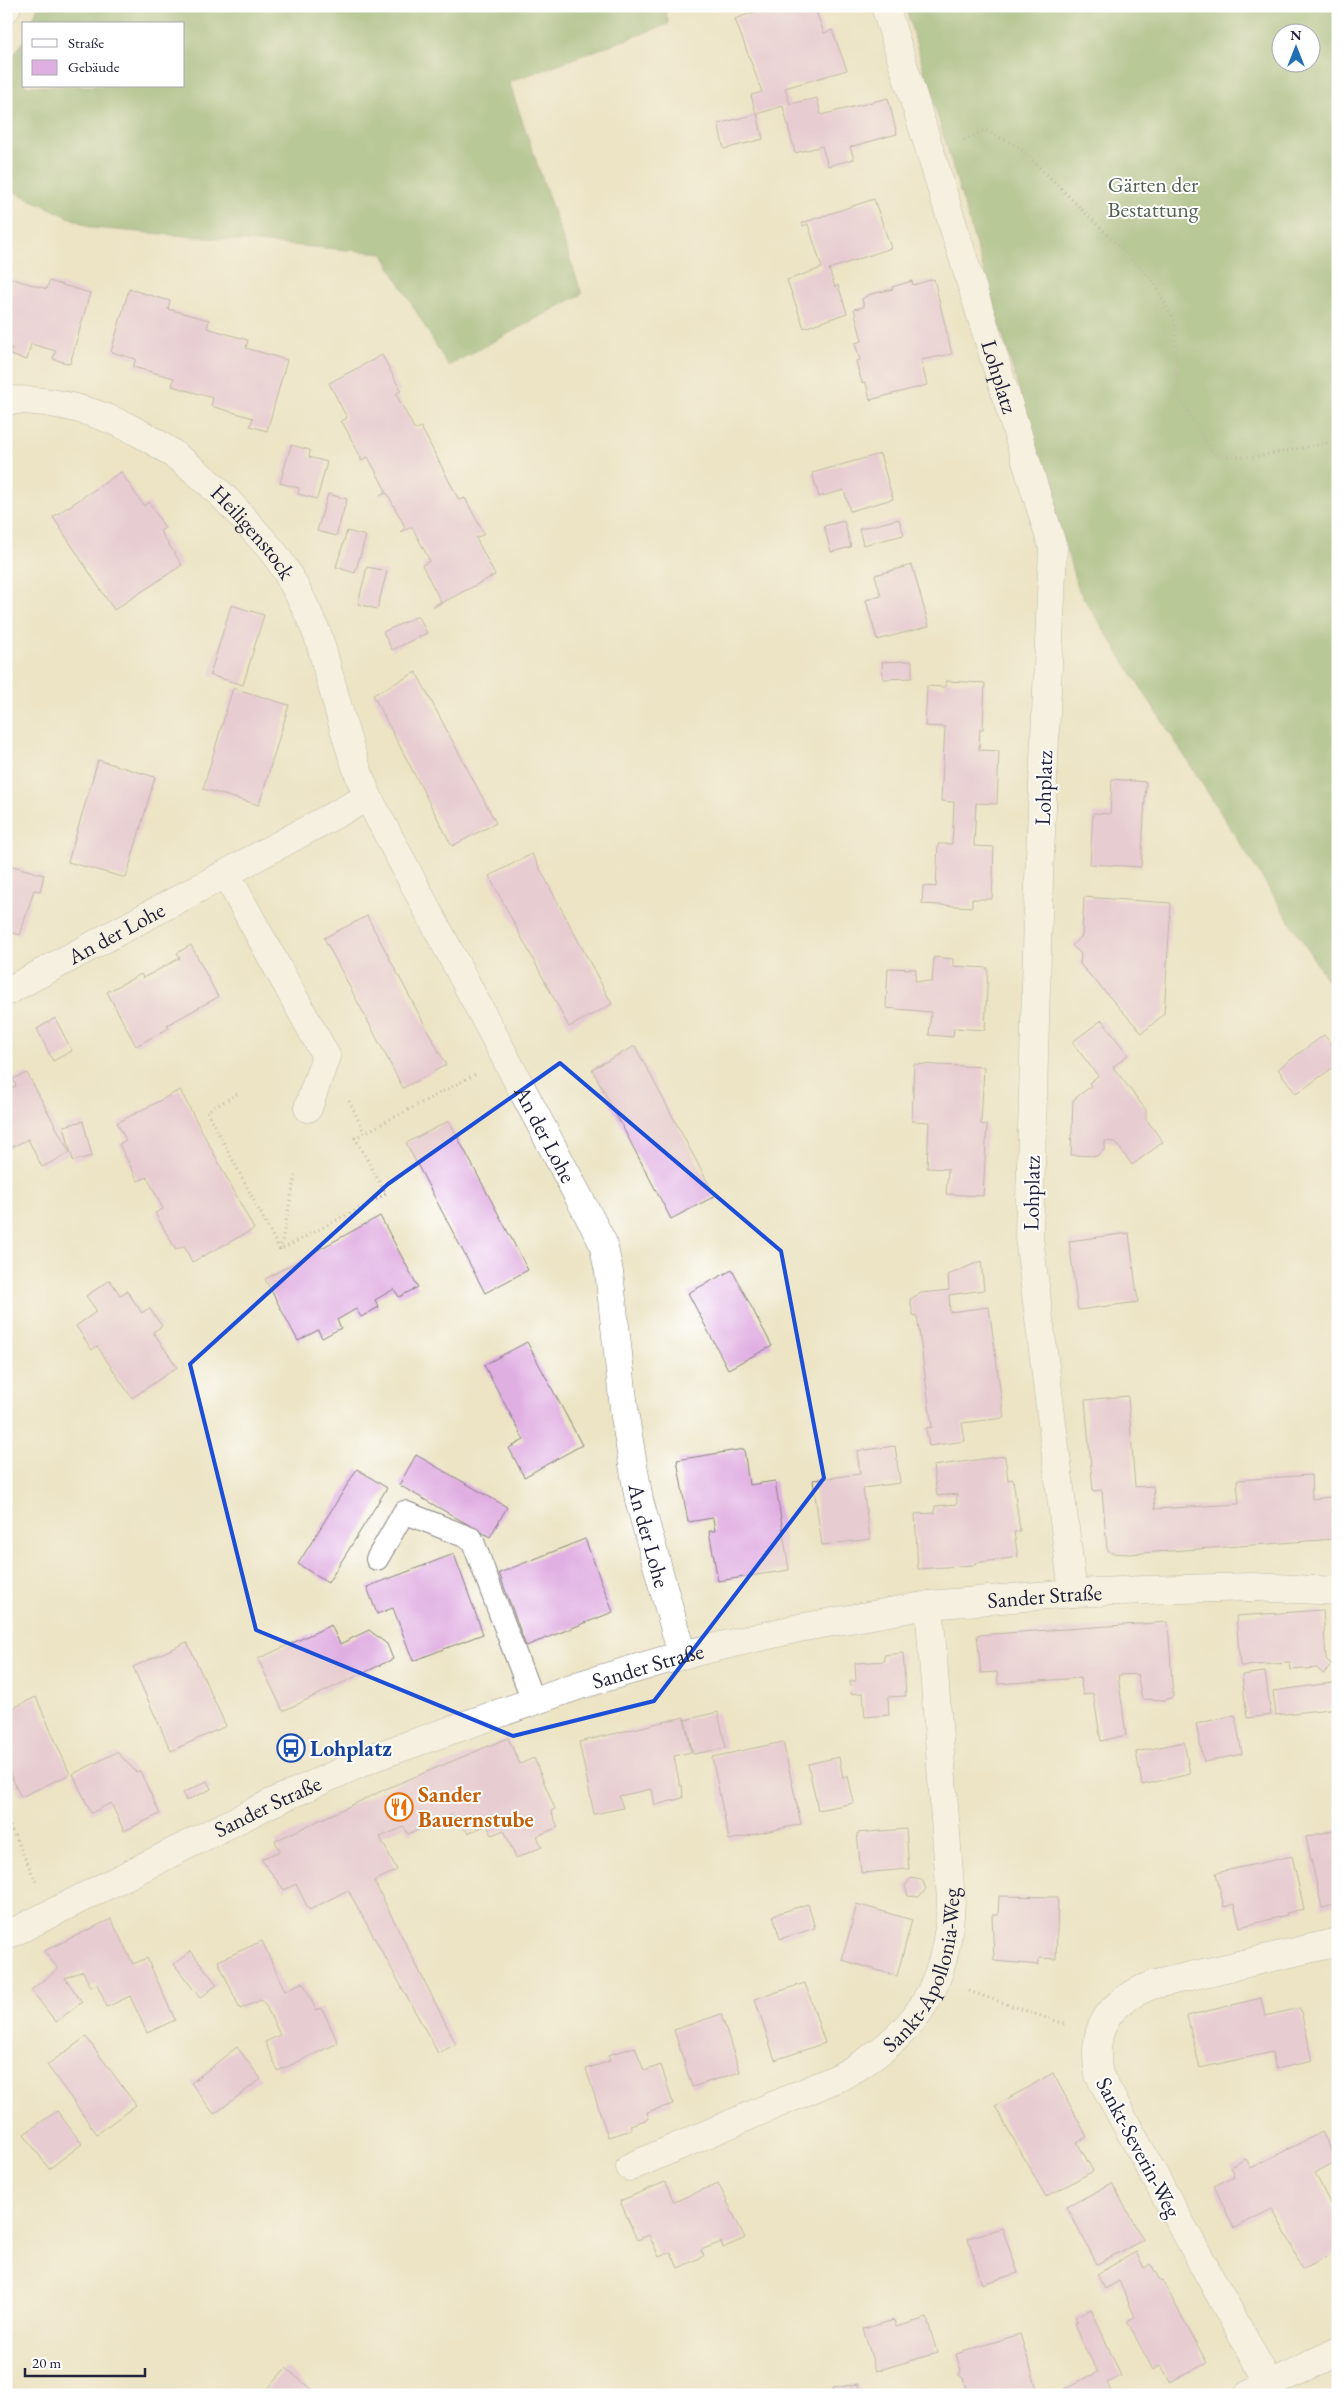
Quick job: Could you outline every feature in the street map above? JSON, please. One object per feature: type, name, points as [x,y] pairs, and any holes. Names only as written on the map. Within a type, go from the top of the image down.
[{"type":"street","name":"Lohplatz","points":[[885,6],[1053,548],[1039,889],[1029,1237],[1073,1593]]},
{"type":"street","name":"Heiligenstock","points":[[6,400],[34,399],[63,404],[92,411],[123,424],[179,458],[224,495],[279,560],[317,632],[350,753],[368,797]]},
{"type":"street","name":"An der Lohe","points":[[6,992],[368,797],[602,1243],[609,1272],[625,1417],[639,1500],[682,1654]]},
{"type":"street","points":[[226,874],[326,1056],[308,1108]]},
{"type":"street","name":"Sander Straße","points":[[6,1936],[271,1803],[377,1756],[603,1677],[682,1654],[808,1626],[929,1605],[1073,1593],[1252,1587],[1338,1590]]},
{"type":"street","name":"Sankt-Apollonia-Weg","points":[[630,2166],[840,2077],[871,2060],[908,2028],[938,1980],[950,1927],[951,1900],[929,1605]]},
{"type":"street","name":"Sankt-Severin-Weg","points":[[1258,2389],[1099,2075],[1095,2055],[1098,2036],[1104,2021],[1114,2008],[1130,1994],[1152,1985],[1338,1942]]},
{"type":"street","points":[[1258,2389],[1338,2351]]},
{"type":"lane","points":[[377,1559],[404,1512],[472,1538],[533,1701]]},
{"type":"path","points":[[932,155],[985,130],[1020,148],[1152,279],[1175,322],[1176,393],[1214,456],[1255,457],[1338,442]]},
{"type":"path","points":[[280,1250],[386,1194],[355,1138],[505,1059]]},
{"type":"path","points":[[237,1094],[207,1111],[280,1250]]},
{"type":"path","points":[[280,1250],[296,1173]]},
{"type":"path","points":[[6,1817],[51,1914]]},
{"type":"path","points":[[978,1994],[1069,2026]]},
{"type":"highlighted area","points":[[560,1063],[781,1251],[824,1478],[654,1701],[513,1736],[256,1630],[190,1364],[388,1184]]},
{"type":"green space","points":[[38,6],[664,6],[669,24],[509,82],[582,294],[448,366],[382,253],[92,228],[6,188],[6,67],[22,43],[22,88],[185,88],[185,22],[32,22]]},
{"type":"green space","name":"Gärten der Bestattung","points":[[905,6],[1338,6],[1338,997],[1078,589]]},
{"type":"building","points":[[770,6],[814,6],[824,33],[832,30],[847,70],[785,88],[790,104],[817,98],[821,115],[888,98],[897,134],[850,147],[854,159],[828,166],[822,146],[795,153],[783,106],[757,114],[763,139],[724,149],[718,124],[756,114],[751,95],[762,92],[735,19]]},
{"type":"building","points":[[874,199],[891,248],[829,269],[835,287],[838,285],[847,313],[804,328],[787,280],[822,268],[808,224],[803,226],[802,223]]},
{"type":"building","points":[[6,277],[47,289],[49,281],[90,293],[70,364],[53,359],[56,351],[31,344],[27,360],[10,355],[12,348],[6,346]]},
{"type":"building","points":[[934,279],[952,354],[921,360],[927,385],[870,400],[866,382],[862,383],[856,361],[860,360],[855,343],[862,341],[854,309],[864,307],[862,299],[868,295],[893,289],[892,287],[912,281],[913,285]]},
{"type":"building","points":[[129,289],[170,301],[168,309],[209,320],[207,328],[248,340],[246,348],[287,360],[267,431],[250,426],[253,418],[211,406],[213,398],[172,386],[174,378],[133,367],[136,359],[111,352]]},
{"type":"building","points":[[382,355],[401,391],[396,394],[415,430],[421,427],[459,500],[465,498],[484,534],[476,538],[495,575],[434,607],[434,605],[441,602],[422,565],[430,561],[412,527],[401,532],[405,527],[387,493],[379,496],[386,491],[368,457],[361,461],[343,423],[340,422],[347,418],[329,383]]},
{"type":"building","points":[[291,445],[310,450],[309,457],[327,462],[317,499],[298,494],[299,488],[280,483]]},
{"type":"building","points":[[880,454],[893,499],[850,511],[844,490],[819,497],[812,473]]},
{"type":"building","points":[[121,472],[144,506],[149,502],[165,528],[160,531],[182,565],[114,610],[53,517]]},
{"type":"building","points":[[328,494],[347,499],[336,536],[317,531]]},
{"type":"building","points":[[899,519],[904,535],[863,545],[859,529]]},
{"type":"building","points":[[844,521],[851,547],[831,552],[824,526]]},
{"type":"building","points":[[347,531],[366,536],[355,573],[336,567]]},
{"type":"building","points":[[912,565],[929,626],[877,640],[866,600],[881,596],[875,575]]},
{"type":"building","points":[[367,567],[387,571],[377,609],[358,604]]},
{"type":"building","points":[[231,605],[264,615],[243,685],[210,675]]},
{"type":"building","points":[[418,616],[427,633],[392,650],[383,632]]},
{"type":"building","points":[[912,661],[912,678],[883,679],[882,662]]},
{"type":"building","points":[[416,672],[496,823],[452,846],[373,695]]},
{"type":"building","points":[[946,681],[985,683],[983,729],[980,729],[979,750],[999,751],[997,804],[976,803],[974,846],[994,847],[992,899],[972,899],[972,907],[922,904],[923,886],[936,887],[938,844],[952,844],[954,802],[941,801],[945,727],[925,726],[927,686],[945,687]]},
{"type":"building","points":[[233,688],[289,705],[259,805],[203,789]]},
{"type":"building","points":[[98,760],[155,777],[126,878],[68,862]]},
{"type":"building","points":[[1112,779],[1146,782],[1141,867],[1090,864],[1093,813],[1110,814]]},
{"type":"building","points":[[532,854],[612,1004],[569,1027],[489,876]]},
{"type":"building","points":[[6,864],[44,875],[40,891],[34,890],[20,935],[6,931]]},
{"type":"building","points":[[1084,897],[1171,903],[1164,1014],[1142,1033],[1080,964],[1081,954],[1072,945],[1082,936]]},
{"type":"building","points":[[367,916],[446,1065],[403,1088],[324,938]]},
{"type":"building","points":[[191,945],[218,997],[167,1025],[169,1028],[136,1046],[107,992],[141,974],[143,978],[180,958],[177,953]]},
{"type":"building","points":[[934,957],[953,959],[953,966],[988,968],[985,1030],[954,1028],[953,1037],[929,1035],[931,1012],[886,1008],[888,968],[916,969],[915,981],[932,982]]},
{"type":"building","points":[[55,1018],[72,1051],[53,1061],[37,1029]]},
{"type":"building","points":[[1102,1020],[1128,1055],[1113,1067],[1146,1110],[1146,1119],[1163,1142],[1132,1165],[1115,1142],[1105,1141],[1105,1149],[1097,1156],[1071,1155],[1073,1100],[1091,1086],[1089,1083],[1098,1076],[1072,1042]]},
{"type":"building","points":[[1324,1035],[1338,1053],[1338,1064],[1296,1094],[1278,1069]]},
{"type":"building","points":[[635,1046],[715,1196],[671,1219],[592,1069]]},
{"type":"building","points":[[914,1064],[984,1067],[981,1124],[987,1125],[983,1196],[946,1194],[948,1169],[927,1168],[929,1122],[912,1121]]},
{"type":"building","points":[[27,1073],[70,1153],[42,1167],[28,1139],[6,1150],[6,1091],[16,1086],[13,1079]]},
{"type":"building","points":[[180,1090],[254,1229],[192,1262],[184,1246],[176,1250],[155,1213],[163,1209],[147,1177],[138,1181],[119,1144],[126,1140],[117,1123]]},
{"type":"building","points":[[83,1121],[92,1156],[73,1161],[64,1126]]},
{"type":"building","points":[[449,1121],[528,1270],[485,1293],[406,1143]]},
{"type":"building","points":[[380,1216],[418,1287],[399,1297],[394,1289],[375,1300],[379,1307],[361,1317],[356,1309],[337,1320],[341,1328],[322,1338],[318,1330],[298,1341],[265,1279]]},
{"type":"building","points":[[1129,1233],[1138,1302],[1078,1310],[1069,1241]]},
{"type":"building","points":[[981,1261],[984,1290],[949,1295],[950,1312],[989,1307],[1004,1418],[962,1423],[965,1441],[929,1446],[926,1428],[932,1427],[917,1316],[913,1315],[910,1299],[921,1293],[949,1290],[948,1275]]},
{"type":"building","points":[[732,1270],[772,1346],[728,1369],[688,1293]]},
{"type":"building","points":[[110,1280],[120,1295],[127,1291],[142,1313],[149,1308],[162,1326],[153,1332],[177,1367],[132,1398],[97,1346],[92,1350],[76,1326],[97,1311],[86,1296]]},
{"type":"building","points":[[527,1342],[582,1445],[524,1477],[509,1448],[524,1440],[484,1365]]},
{"type":"building","points":[[1128,1396],[1135,1487],[1153,1486],[1155,1509],[1239,1504],[1237,1480],[1311,1475],[1312,1499],[1331,1497],[1335,1539],[1129,1554],[1111,1553],[1107,1549],[1102,1490],[1093,1491],[1085,1400]]},
{"type":"building","points":[[895,1446],[900,1483],[863,1488],[870,1539],[822,1545],[813,1480],[860,1474],[857,1451]]},
{"type":"building","points":[[744,1449],[749,1485],[775,1481],[789,1570],[718,1581],[709,1531],[715,1531],[713,1518],[688,1522],[677,1460]]},
{"type":"building","points":[[416,1455],[507,1507],[490,1537],[399,1485]]},
{"type":"building","points":[[1005,1456],[1008,1480],[1013,1479],[1020,1531],[1014,1532],[1018,1557],[975,1563],[975,1565],[918,1569],[915,1514],[935,1513],[935,1506],[957,1504],[957,1494],[937,1496],[933,1466]]},
{"type":"building","points":[[357,1469],[387,1488],[328,1583],[298,1564]]},
{"type":"building","points":[[585,1539],[613,1612],[526,1646],[499,1573]]},
{"type":"building","points":[[454,1554],[483,1634],[413,1661],[393,1608],[377,1614],[367,1587]]},
{"type":"building","points":[[1323,1610],[1326,1659],[1332,1665],[1323,1674],[1317,1668],[1291,1670],[1290,1663],[1240,1666],[1236,1616]]},
{"type":"building","points":[[1168,1622],[1173,1697],[1165,1700],[1142,1699],[1137,1674],[1118,1675],[1126,1735],[1101,1741],[1093,1693],[1083,1695],[1080,1678],[998,1684],[997,1672],[981,1673],[977,1635]]},
{"type":"building","points":[[331,1625],[340,1644],[369,1630],[387,1644],[393,1659],[283,1711],[258,1659]]},
{"type":"building","points":[[187,1642],[226,1726],[171,1751],[133,1667]]},
{"type":"building","points":[[903,1653],[906,1696],[888,1697],[889,1715],[865,1717],[863,1693],[851,1694],[850,1681],[856,1681],[855,1663],[885,1661],[884,1655]]},
{"type":"building","points":[[1265,1672],[1271,1715],[1247,1718],[1242,1675]]},
{"type":"building","points":[[1338,1682],[1338,1708],[1276,1715],[1273,1691]]},
{"type":"building","points":[[36,1697],[70,1774],[21,1797],[6,1765],[6,1711]]},
{"type":"building","points":[[718,1712],[726,1748],[693,1754],[685,1720]]},
{"type":"building","points":[[1235,1715],[1242,1754],[1204,1762],[1196,1724]]},
{"type":"building","points":[[684,1717],[691,1752],[674,1756],[680,1786],[682,1785],[683,1798],[655,1805],[652,1789],[619,1796],[623,1808],[594,1814],[579,1742]]},
{"type":"building","points":[[508,1738],[520,1764],[534,1758],[555,1809],[551,1811],[558,1827],[537,1836],[542,1847],[516,1858],[504,1830],[492,1835],[487,1825],[468,1833],[452,1815],[408,1834],[404,1827],[380,1837],[397,1870],[374,1881],[456,2044],[438,2053],[348,1890],[309,1910],[296,1884],[284,1890],[261,1859],[280,1851],[275,1841],[390,1787]]},
{"type":"building","points":[[783,1742],[801,1824],[729,1840],[712,1757]]},
{"type":"building","points":[[1184,1742],[1190,1774],[1142,1785],[1136,1752]]},
{"type":"building","points":[[117,1752],[136,1772],[140,1771],[160,1814],[124,1831],[111,1803],[91,1813],[73,1774]]},
{"type":"building","points":[[839,1757],[843,1778],[848,1776],[854,1803],[818,1810],[808,1764]]},
{"type":"building","points":[[207,1781],[211,1789],[186,1801],[183,1793]]},
{"type":"building","points":[[906,1829],[909,1869],[861,1873],[857,1833]]},
{"type":"building","points":[[1338,1829],[1338,1904],[1322,1908],[1306,1837]]},
{"type":"building","points":[[1292,1856],[1304,1909],[1240,1927],[1234,1904],[1224,1907],[1216,1873]]},
{"type":"building","points":[[911,1878],[922,1880],[926,1889],[919,1897],[908,1896],[905,1886]]},
{"type":"building","points":[[999,1896],[1058,1897],[1056,1959],[1039,1958],[1039,1965],[994,1961],[992,1915],[998,1915]]},
{"type":"building","points":[[808,1904],[815,1928],[780,1939],[773,1915]]},
{"type":"building","points":[[857,1904],[912,1920],[897,1976],[842,1960]]},
{"type":"building","points":[[111,1919],[133,1964],[147,1958],[175,2020],[147,2033],[130,1996],[107,2007],[97,1984],[90,1987],[83,1971],[65,1978],[82,2002],[56,2022],[31,1990],[58,1969],[44,1951]]},
{"type":"building","points":[[262,1941],[285,1991],[303,1982],[316,2010],[322,2008],[338,2043],[278,2071],[265,2042],[280,2035],[264,2002],[261,2000],[240,2009],[218,1961]]},
{"type":"building","points":[[191,1951],[217,1985],[200,1998],[174,1964]]},
{"type":"building","points":[[1338,1976],[1338,1993],[1337,1993],[1333,1977]]},
{"type":"building","points":[[805,1983],[825,2043],[775,2060],[755,1999]]},
{"type":"building","points":[[1261,1998],[1265,2016],[1300,2008],[1313,2061],[1276,2069],[1272,2052],[1200,2068],[1187,2016]]},
{"type":"building","points":[[721,2014],[740,2072],[692,2087],[674,2030]]},
{"type":"building","points":[[86,2037],[136,2105],[97,2134],[47,2065]]},
{"type":"building","points":[[237,2047],[261,2079],[214,2114],[191,2083]]},
{"type":"building","points":[[635,2047],[644,2071],[661,2065],[673,2104],[647,2112],[649,2119],[630,2125],[632,2130],[608,2137],[586,2069],[610,2061],[608,2055]]},
{"type":"building","points":[[1053,2073],[1087,2137],[1077,2142],[1093,2171],[1046,2197],[995,2106]]},
{"type":"building","points":[[57,2111],[82,2144],[49,2169],[24,2134]]},
{"type":"building","points":[[1322,2132],[1337,2161],[1315,2173],[1338,2219],[1338,2251],[1302,2269],[1272,2209],[1234,2228],[1214,2186],[1234,2176],[1230,2167],[1246,2159],[1251,2168]]},
{"type":"building","points":[[665,2182],[674,2202],[718,2183],[745,2238],[723,2248],[721,2242],[701,2250],[704,2256],[678,2268],[671,2252],[659,2257],[649,2235],[637,2240],[620,2201]]},
{"type":"building","points":[[1112,2183],[1143,2240],[1097,2264],[1067,2207]]},
{"type":"building","points":[[1002,2228],[1018,2273],[982,2284],[968,2238]]},
{"type":"building","points":[[1136,2252],[1144,2268],[1151,2264],[1160,2281],[1162,2280],[1207,2363],[1170,2382],[1161,2365],[1153,2370],[1127,2321],[1135,2317],[1119,2281],[1105,2289],[1097,2274]]},
{"type":"building","points":[[1091,2309],[1121,2376],[1107,2383],[1113,2395],[1066,2395],[1064,2389],[1098,2372],[1080,2339],[1075,2323],[1078,2322],[1075,2317]]},
{"type":"building","points":[[927,2318],[937,2353],[876,2371],[863,2329],[894,2320],[896,2327]]},
{"type":"building","points":[[1020,2334],[1039,2395],[968,2395],[963,2378],[959,2375],[961,2370],[956,2354]]},
{"type":"building","points":[[286,2368],[318,2395],[271,2395],[266,2390]]},
{"type":"building","points":[[858,2384],[861,2395],[835,2395],[833,2388]]},
{"type":"place","name":"Lohplatz","points":[[291,1748]]},
{"type":"place","name":"Sander Bauernstube","points":[[399,1807]]}]
